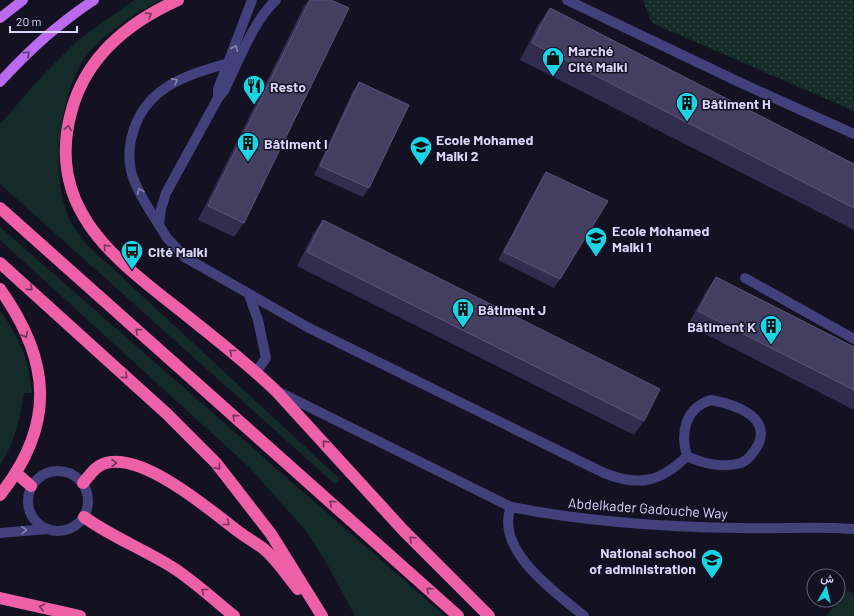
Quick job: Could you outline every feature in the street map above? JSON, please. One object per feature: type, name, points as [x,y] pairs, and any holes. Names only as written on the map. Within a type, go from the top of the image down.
[{"type":"highway","points":[[178,0],[160,8],[118,36],[94,62],[81,83],[70,115],[67,135],[67,173],[78,208],[98,239],[107,249],[150,287],[256,372],[276,391],[403,530],[489,616]]},
{"type":"highway","points":[[0,208],[458,616]]},
{"type":"highway","points":[[0,263],[167,414],[216,463],[271,534],[322,616]]},
{"type":"highway","points":[[0,289],[11,306],[31,348],[41,389],[40,411],[37,426],[16,474],[0,495]]},
{"type":"highway","points":[[83,483],[95,468],[106,463],[132,465],[164,479],[187,493],[265,550],[322,616]]},
{"type":"highway","points":[[16,474],[31,486]]},
{"type":"highway","points":[[84,517],[101,529],[149,553],[173,568],[234,616]]},
{"type":"highway","points":[[0,598],[80,616]]},
{"type":"main road","points":[[0,18],[23,0]]},
{"type":"main road","points":[[0,82],[49,34],[70,16],[94,0]]},
{"type":"street","points":[[218,98],[218,89],[252,0]]},
{"type":"street","points":[[159,225],[161,209],[166,193],[218,98],[224,91],[255,28],[262,16],[276,0]]},
{"type":"street","points":[[567,0],[741,84],[854,134]]},
{"type":"street","points":[[229,63],[190,74],[159,91],[145,106],[136,123],[131,139],[129,156],[131,172],[143,200],[167,238],[186,258],[249,295],[389,369],[617,478],[636,481],[663,476],[687,456]]},
{"type":"street","points":[[745,278],[854,339]]},
{"type":"street","points":[[249,295],[258,320],[266,358],[256,372]]},
{"type":"street","name":"Abdelkader Gadouche Way","points":[[276,391],[511,507],[553,516],[604,522],[712,528],[854,529]]},
{"type":"street","points":[[711,400],[726,403],[740,408],[750,414],[758,422],[761,433],[760,441],[751,456],[742,462],[714,465],[698,462],[687,456],[683,444],[685,430],[689,416],[694,408],[701,403],[711,400]]},
{"type":"street","points":[[0,533],[48,529],[58,531],[68,530],[77,525],[84,517],[88,508],[89,497],[83,483],[76,476],[67,471],[56,470],[46,472],[31,486],[28,496],[28,507],[32,516],[39,524],[48,529]]},
{"type":"street","points":[[511,507],[508,521],[509,532],[513,545],[520,556],[556,592],[584,616]]},
{"type":"green space","points":[[134,0],[160,0],[124,22],[98,42],[80,66],[71,86],[65,108],[59,157],[60,180],[64,202],[70,220],[85,243],[340,479],[335,484],[0,184],[0,124],[42,76],[78,40]]},
{"type":"green space","points":[[643,0],[854,0],[854,111],[652,23]]},
{"type":"green space","points":[[0,227],[445,616],[355,616],[327,564],[305,530],[250,468],[0,240]]},
{"type":"green space","points":[[0,311],[18,340],[26,359],[32,393],[24,393],[21,412],[10,448],[0,465]]},
{"type":"green space","points":[[848,590],[854,595],[854,616],[826,616],[833,608],[846,608],[846,592]]},
{"type":"building","name":"Bâtiment I","points":[[310,0],[331,0],[349,8],[244,223],[208,206]]},
{"type":"building","points":[[550,8],[854,164],[854,208],[532,43]]},
{"type":"building","points":[[359,82],[409,105],[369,188],[320,166]]},
{"type":"building","points":[[546,172],[608,201],[560,279],[504,252]]},
{"type":"building","points":[[323,220],[660,389],[644,421],[307,252]]},
{"type":"building","points":[[716,277],[854,347],[854,390],[698,311]]},
{"type":"place","name":"Marché Cité Malki","points":[[553,78]]},
{"type":"place","name":"Resto","points":[[254,106]]},
{"type":"place","name":"Bâtiment H","points":[[687,122]]},
{"type":"place","name":"Bâtiment I","points":[[248,162]]},
{"type":"place","name":"Ecole Mohamed Malki 2","points":[[421,166]]},
{"type":"place","name":"Ecole Mohamed Malki 1","points":[[596,258]]},
{"type":"place","name":"Cité Malki","points":[[132,270]]},
{"type":"place","name":"Bâtiment J","points":[[463,328]]},
{"type":"place","name":"Bâtiment K","points":[[771,346]]},
{"type":"place","name":"National school of administration","points":[[712,580]]}]
